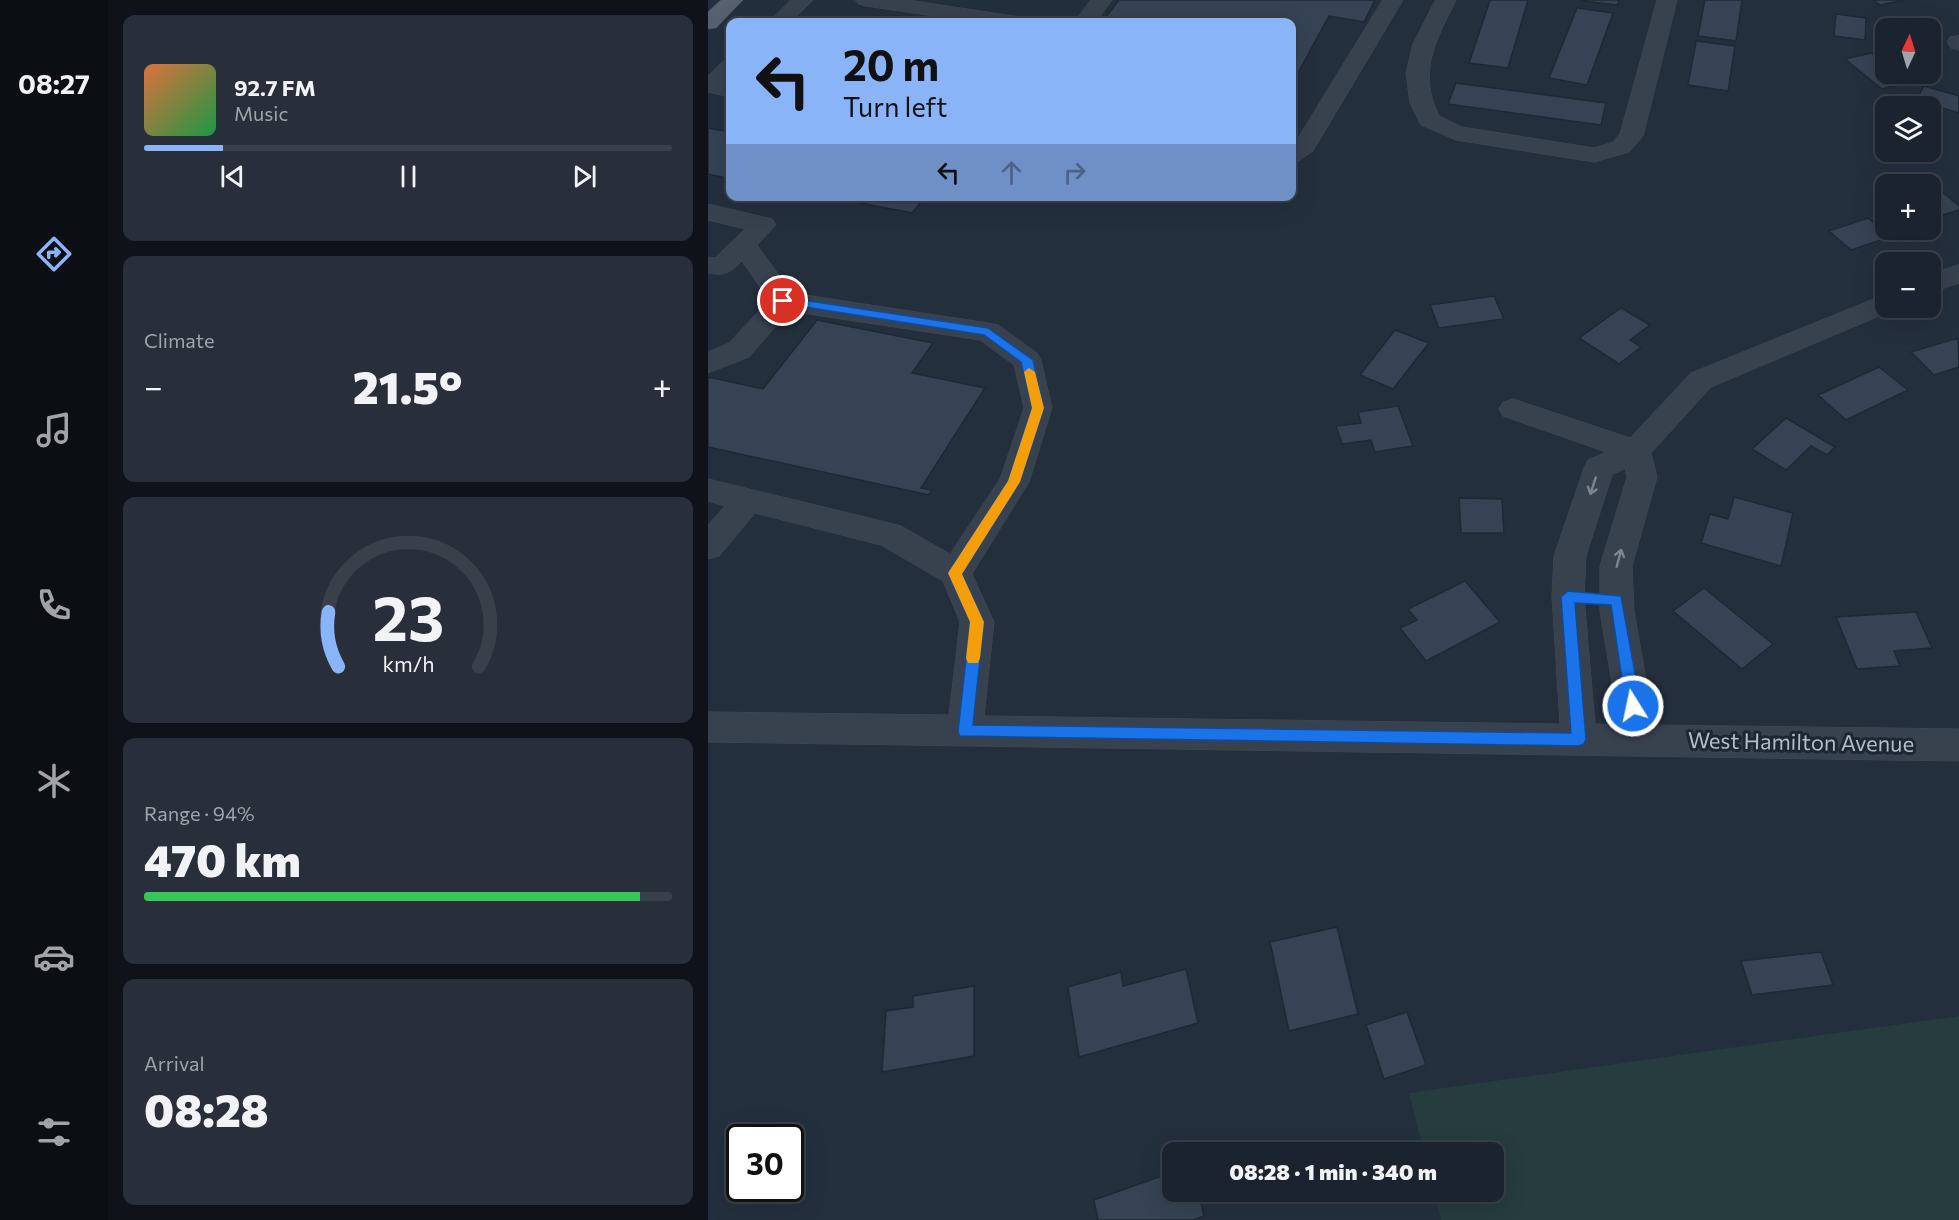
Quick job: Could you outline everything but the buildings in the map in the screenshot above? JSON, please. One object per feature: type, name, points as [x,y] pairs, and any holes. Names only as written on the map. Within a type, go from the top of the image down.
[{"type":"main road","points":[[708,22],[733,0]]},
{"type":"street","points":[[783,18],[803,0]]},
{"type":"street","points":[[866,0],[958,18]]},
{"type":"street","points":[[1088,18],[1102,0]]},
{"type":"street","points":[[1296,152],[1305,146],[1393,0]]},
{"type":"street","points":[[1446,0],[1415,69],[1417,89],[1429,120],[1456,134],[1594,155],[1621,147],[1631,136],[1667,0]]},
{"type":"street","points":[[726,71],[710,86],[726,89]]},
{"type":"street","points":[[708,212],[763,225],[721,267],[708,265]]},
{"type":"street","points":[[744,245],[783,301],[988,332],[1027,360],[1038,408],[1014,482],[955,573]]},
{"type":"street","points":[[1941,280],[1959,273]]},
{"type":"street","points":[[708,363],[739,350],[783,301]]},
{"type":"street","points":[[1579,739],[1568,597],[1570,556],[1599,468],[1635,451],[1701,380],[1875,308]]},
{"type":"street","points":[[1513,410],[1635,451]]},
{"type":"street","points":[[1635,451],[1642,477],[1616,566],[1617,600],[1639,740]]},
{"type":"street","points":[[708,490],[890,535],[955,573],[977,622],[965,732]]},
{"type":"street","points":[[708,547],[748,500]]},
{"type":"street","points":[[1568,597],[1617,600]]},
{"type":"street","name":"West Hamilton Avenue","points":[[708,727],[1959,745]]},
{"type":"green space","points":[[1959,1016],[1959,1220],[1441,1220],[1437,1202],[1504,1202],[1504,1142],[1421,1142],[1409,1093]]},
{"type":"slow traffic","points":[[973,658],[977,622],[955,573],[1014,482],[1038,408],[1029,372]]},
{"type":"route","points":[[783,301],[988,332],[1027,360],[1038,408],[1014,482],[955,573],[977,622],[965,732],[1579,739],[1568,597],[1617,600],[1633,706]]}]
